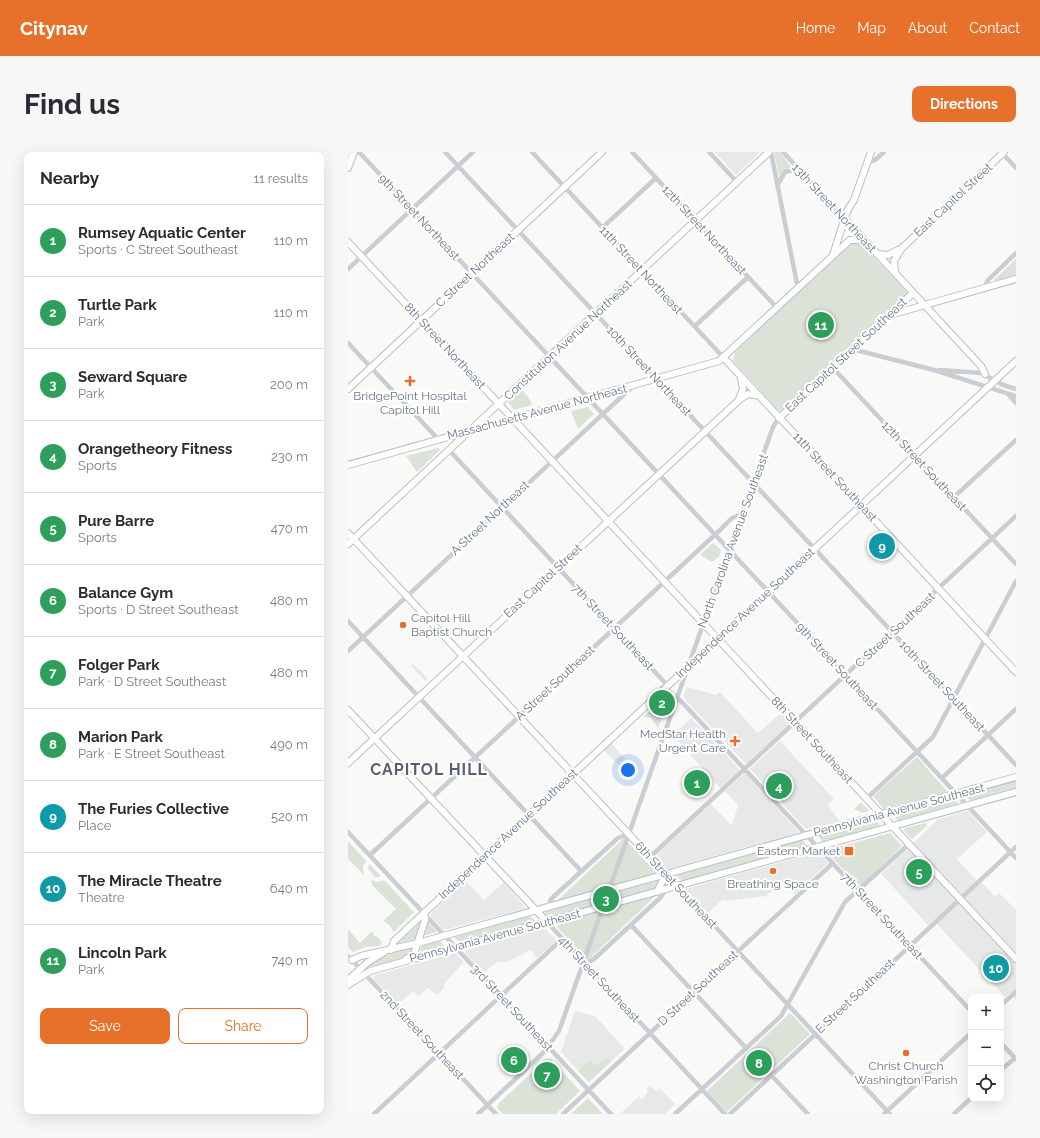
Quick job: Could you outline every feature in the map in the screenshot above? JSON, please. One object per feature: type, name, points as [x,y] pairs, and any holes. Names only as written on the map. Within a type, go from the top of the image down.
[{"type":"main road","points":[[348,168],[354,152]]},
{"type":"main road","name":"C Street Northeast","points":[[348,388],[602,152]]},
{"type":"main road","name":"Constitution Avenue Northeast","points":[[348,544],[770,152]]},
{"type":"main road","points":[[833,256],[845,219],[871,152]]},
{"type":"main road","name":"East Capitol Street","points":[[902,248],[1003,153]]},
{"type":"main road","name":"13th Street Northeast","points":[[845,219],[981,366],[985,374]]},
{"type":"main road","points":[[724,358],[852,240],[859,240],[869,246]]},
{"type":"main road","name":"8th Street Northeast","points":[[348,242],[608,521]]},
{"type":"main road","points":[[876,254],[888,255],[902,248]]},
{"type":"main road","points":[[895,274],[894,261],[902,248]]},
{"type":"main road","points":[[889,316],[1016,279]]},
{"type":"main road","name":"East Capitol Street Southeast","points":[[780,418],[913,293]]},
{"type":"main road","name":"11th Street Northeast","points":[[724,358],[752,387]]},
{"type":"main road","name":"Massachusetts Avenue Northeast","points":[[348,464],[712,364],[724,358]]},
{"type":"main road","name":"Independence Avenue Southeast","points":[[348,980],[362,971],[371,960],[390,950],[394,941],[1016,361]]},
{"type":"main road","points":[[739,400],[743,389],[741,376]]},
{"type":"main road","name":"11th Street Southeast","points":[[752,387],[1016,672]]},
{"type":"main road","points":[[739,400],[748,394],[760,396]]},
{"type":"main road","name":"East Capitol Street","points":[[348,764],[739,400]]},
{"type":"main road","name":"8th Street Southeast","points":[[608,521],[882,814],[1016,960]]},
{"type":"main road","name":"6th Street Southeast","points":[[348,533],[666,874]]},
{"type":"main road","name":"4th Street Southeast","points":[[348,710],[547,922]]},
{"type":"main road","name":"Pennsylvania Avenue Southeast","points":[[390,950],[1016,777]]},
{"type":"main road","name":"Pennsylvania Avenue Southeast","points":[[348,985],[362,971],[397,964],[456,948],[1016,792]]},
{"type":"main road","points":[[658,892],[666,874]]},
{"type":"main road","points":[[547,922],[548,907]]},
{"type":"main road","points":[[397,964],[412,955],[418,943],[425,920],[424,913]]},
{"type":"main road","points":[[350,958],[390,950]]},
{"type":"street","name":"9th Street Northeast","points":[[359,152],[658,474]]},
{"type":"street","name":"10th Street Northeast","points":[[445,152],[705,431]]},
{"type":"street","points":[[348,269],[473,152]]},
{"type":"street","name":"11th Street Northeast","points":[[532,152],[724,358]]},
{"type":"street","name":"12th Street Northeast","points":[[632,152],[777,308]]},
{"type":"street","points":[[709,152],[737,182]]},
{"type":"street","points":[[770,152],[778,184],[798,289]]},
{"type":"street","name":"13th Street Northeast","points":[[783,152],[845,219]]},
{"type":"street","points":[[867,162],[875,160],[884,152]]},
{"type":"street","points":[[1003,153],[1016,168]]},
{"type":"street","points":[[778,184],[785,172],[797,168]]},
{"type":"street","points":[[602,228],[656,178]]},
{"type":"street","points":[[984,288],[988,280],[1016,253]]},
{"type":"street","points":[[695,326],[748,277]]},
{"type":"street","points":[[348,343],[438,440]]},
{"type":"street","points":[[852,349],[934,370],[1016,396]]},
{"type":"street","name":"12th Street Southeast","points":[[833,368],[1016,564]]},
{"type":"street","points":[[934,370],[985,374],[1009,387],[1016,389]]},
{"type":"street","name":"A Street Northeast","points":[[348,651],[633,386]]},
{"type":"street","points":[[1009,387],[1008,394],[1016,403]]},
{"type":"street","name":"North Carolina Avenue Southeast","points":[[549,1048],[560,1028],[584,962],[773,427],[780,418]]},
{"type":"street","name":"10th Street Southeast","points":[[705,431],[1016,765]]},
{"type":"street","points":[[954,497],[1016,440]]},
{"type":"street","name":"7th Street Southeast","points":[[449,450],[668,686]]},
{"type":"street","name":"9th Street Southeast","points":[[658,474],[1016,858]]},
{"type":"street","name":"A Street Southeast","points":[[370,855],[731,519],[742,514]]},
{"type":"street","name":"C Street Southeast","points":[[650,857],[1016,516]]},
{"type":"street","points":[[867,798],[933,736],[1016,581]]},
{"type":"street","points":[[348,621],[582,872]]},
{"type":"street","name":"7th Street Southeast","points":[[678,698],[968,1008]]},
{"type":"street","points":[[942,778],[1016,708]]},
{"type":"street","name":"3rd Street Southeast","points":[[348,832],[611,1114]]},
{"type":"street","points":[[548,907],[551,899],[618,838],[629,834]]},
{"type":"street","points":[[675,1114],[781,1016],[788,1006],[845,902],[909,844]]},
{"type":"street","name":"E Street Southeast","points":[[730,1114],[1016,847]]},
{"type":"street","name":"D Street Southeast","points":[[563,1114],[833,863]]},
{"type":"street","name":"6th Street Southeast","points":[[666,874],[887,1113]]},
{"type":"street","points":[[584,962],[594,959],[661,897],[666,889]]},
{"type":"street","name":"4th Street Southeast","points":[[547,922],[725,1114]]},
{"type":"street","points":[[631,925],[746,1048]]},
{"type":"street","points":[[374,1114],[562,939]]},
{"type":"street","name":"2nd Street Southeast","points":[[350,958],[496,1114]]},
{"type":"street","points":[[1004,1003],[1016,992]]},
{"type":"street","points":[[887,1113],[968,1036]]},
{"type":"street","points":[[1004,1046],[1015,1059],[1004,1068]]},
{"type":"street","points":[[478,1114],[549,1048]]},
{"type":"street","points":[[771,1075],[808,1114]]},
{"type":"street","points":[[954,1114],[968,1101]]},
{"type":"shaded area","points":[[715,152],[760,152],[736,175]]},
{"type":"shaded area","points":[[774,152],[780,152],[791,167],[783,171],[779,177]]},
{"type":"shaded area","points":[[860,242],[906,291],[907,298],[785,411],[778,410],[733,361],[735,352],[852,243]]},
{"type":"shaded area","points":[[1016,259],[1016,276],[994,280]]},
{"type":"shaded area","points":[[521,389],[529,398],[532,405],[514,410],[508,402]]},
{"type":"shaded area","points":[[588,407],[594,414],[578,429],[571,411]]},
{"type":"shaded area","points":[[438,448],[440,450],[417,472],[406,456]]},
{"type":"shaded area","points":[[713,543],[721,550],[719,557],[712,562],[700,555]]},
{"type":"shaded area","points":[[413,664],[428,678],[425,681],[411,666]]},
{"type":"shaded area","points":[[687,687],[716,695],[720,692],[758,733],[782,712],[791,722],[746,764],[688,703],[683,696]]},
{"type":"shaded area","points":[[672,690],[658,728],[651,718],[643,717]]},
{"type":"shaded area","points":[[691,718],[740,770],[720,788],[673,735]]},
{"type":"shaded area","points":[[780,741],[834,799],[828,805],[840,822],[806,829],[750,769]]},
{"type":"shaded area","points":[[611,743],[626,760],[620,766],[604,750]]},
{"type":"shaded area","points":[[917,757],[948,792],[884,809],[873,796]]},
{"type":"shaded area","points":[[745,773],[798,831],[798,833],[667,869],[656,858],[658,853],[711,804],[731,825],[738,805],[725,791]]},
{"type":"shaded area","points":[[1016,781],[1016,790],[972,802],[965,795]]},
{"type":"shaded area","points":[[953,798],[960,805],[899,822],[893,815]]},
{"type":"shaded area","points":[[862,803],[869,811],[862,813],[854,809]]},
{"type":"shaded area","points":[[968,811],[987,832],[957,859],[979,883],[981,882],[995,896],[999,893],[1016,910],[1016,1000],[1010,993],[1005,997],[1004,994],[1002,994],[933,920],[928,925],[881,874],[938,819]]},
{"type":"shaded area","points":[[875,820],[881,827],[824,843],[818,836]]},
{"type":"shaded area","points":[[926,823],[927,826],[912,839],[904,831],[905,828]]},
{"type":"shaded area","points":[[890,833],[902,846],[861,885],[857,884],[828,853],[828,850]]},
{"type":"shaded area","points":[[624,838],[669,886],[665,887],[588,960],[544,913]]},
{"type":"shaded area","points":[[802,840],[808,847],[683,882],[676,875]]},
{"type":"shaded area","points":[[348,841],[366,861],[363,866],[364,875],[348,859]]},
{"type":"shaded area","points":[[817,852],[828,863],[795,894],[783,882],[766,896],[725,901],[723,899],[708,913],[685,889]]},
{"type":"shaded area","points":[[369,864],[381,876],[376,878],[368,869]]},
{"type":"shaded area","points":[[371,880],[377,882],[384,880],[414,912],[394,932],[388,924],[383,921],[396,909],[373,886]]},
{"type":"shaded area","points":[[465,880],[484,900],[504,882],[525,907],[523,909],[444,930],[431,917],[432,912]]},
{"type":"shaded area","points":[[530,916],[537,922],[460,943],[454,937]]},
{"type":"shaded area","points":[[424,919],[417,938],[398,943]]},
{"type":"shaded area","points":[[428,922],[437,932],[423,936]]},
{"type":"shaded area","points":[[544,928],[557,940],[537,958],[531,950],[507,962],[497,962],[483,973],[465,953],[465,950]]},
{"type":"shaded area","points":[[348,929],[360,943],[372,931],[374,936],[378,937],[382,943],[379,946],[366,947],[353,952],[348,947]]},
{"type":"shaded area","points":[[440,941],[446,947],[419,955],[422,945]]},
{"type":"shaded area","points":[[413,948],[406,956],[394,962],[370,967],[368,964],[389,954]]},
{"type":"shaded area","points":[[455,953],[464,962],[444,984],[444,988],[437,995],[428,988],[418,996],[413,991],[398,1005],[373,978],[375,975]]},
{"type":"shaded area","points":[[575,1011],[595,1016],[625,1049],[589,1082],[561,1052]]},
{"type":"shaded area","points":[[790,1013],[810,1034],[727,1112],[707,1091]]},
{"type":"shaded area","points":[[607,1057],[611,1061],[589,1082],[578,1071],[590,1060],[595,1065],[598,1065]]},
{"type":"shaded area","points":[[546,1059],[551,1059],[580,1091],[556,1114],[503,1114],[497,1108],[498,1104]]},
{"type":"shaded area","points":[[650,1085],[656,1091],[660,1088],[675,1104],[665,1114],[620,1114],[639,1096],[641,1099],[643,1098],[648,1091],[646,1089]]},
{"type":"shaded area","points":[[588,1098],[603,1114],[571,1114]]},
{"type":"place","name":"Lincoln Park","points":[[821,325]]},
{"type":"place","name":"BridgePoint Hospital Capitol Hill","points":[[410,381]]},
{"type":"place","name":"The Furies Collective","points":[[882,546]]},
{"type":"place","name":"Capitol Hill Baptist Church","points":[[403,625]]},
{"type":"place","name":"Turtle Park","points":[[662,703]]},
{"type":"place","name":"MedStar Health Urgent Care","points":[[735,741]]},
{"type":"place","name":"Rumsey Aquatic Center","points":[[697,783]]},
{"type":"place","name":"Orangetheory Fitness","points":[[779,786]]},
{"type":"place","name":"Eastern Market","points":[[849,851]]},
{"type":"place","name":"Breathing Space","points":[[773,871]]},
{"type":"place","name":"Pure Barre","points":[[919,872]]},
{"type":"place","name":"Seward Square","points":[[606,899]]},
{"type":"place","name":"The Miracle Theatre","points":[[996,968]]},
{"type":"place","name":"Christ Church Washington Parish","points":[[906,1053]]},
{"type":"place","name":"Balance Gym","points":[[514,1060]]},
{"type":"place","name":"Marion Park","points":[[759,1063]]},
{"type":"place","name":"Folger Park","points":[[547,1075]]},
{"type":"district","name":"CAPITOL HILL","points":[[429,769]]}]
